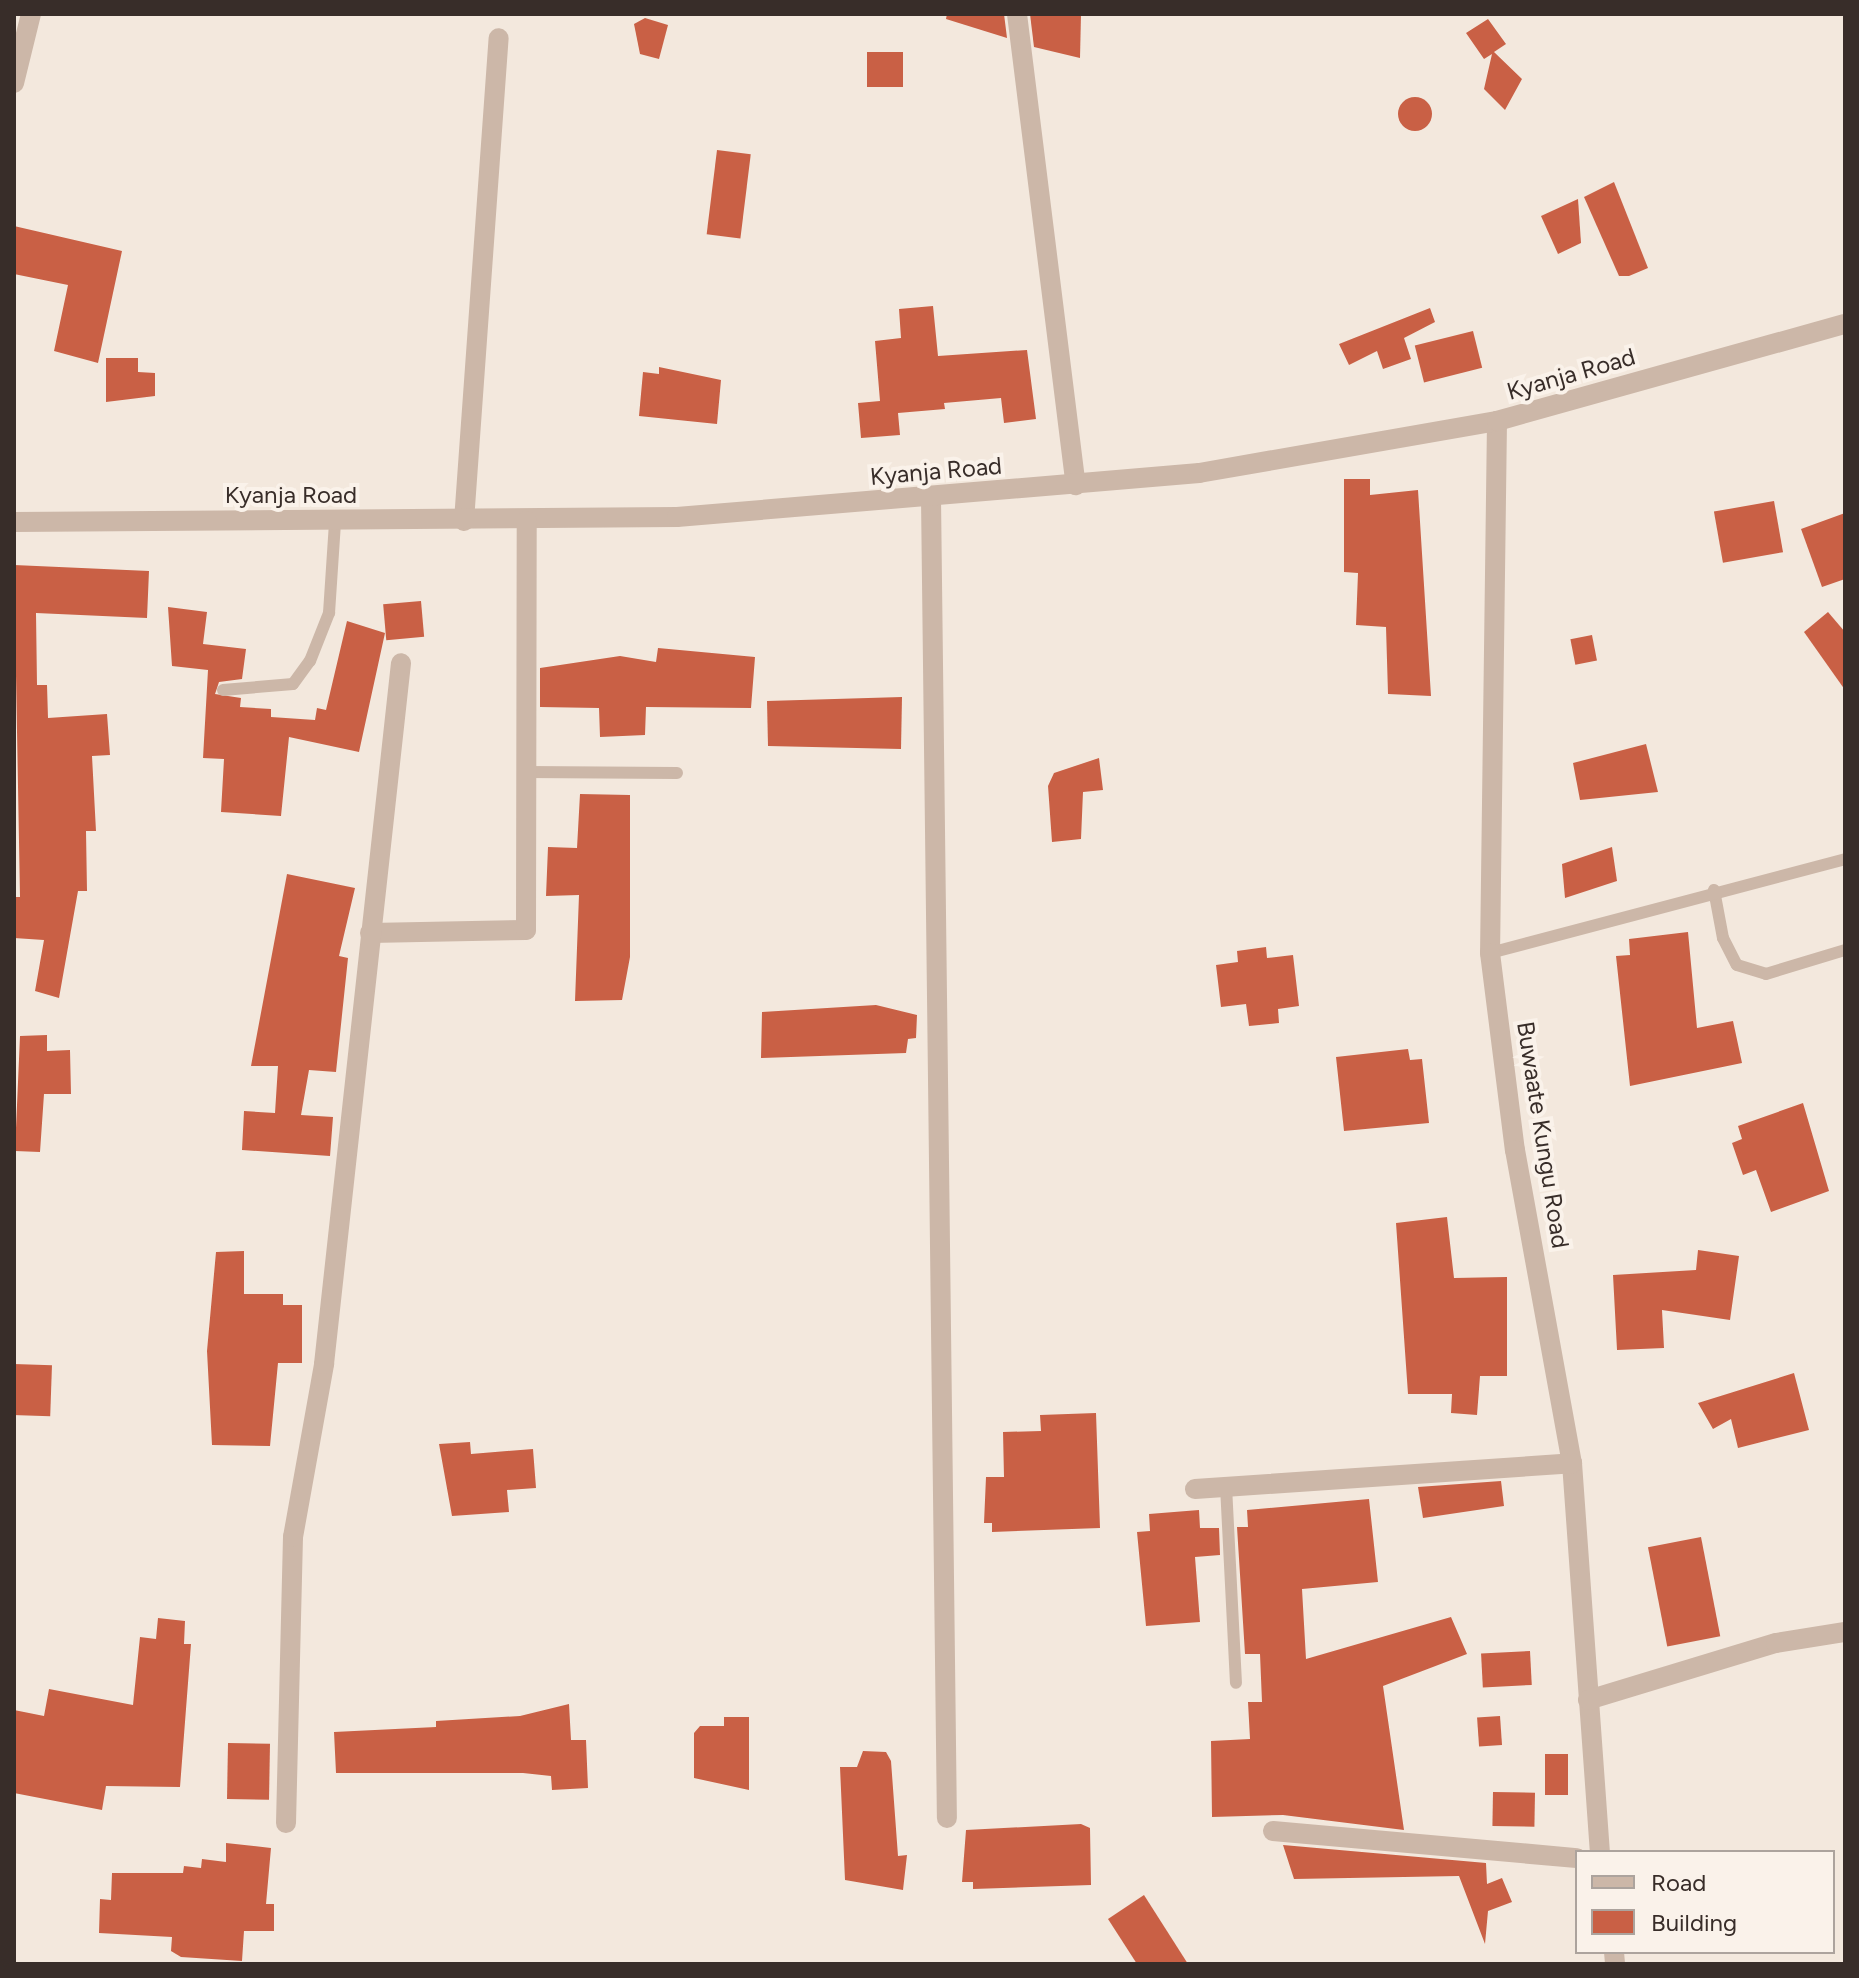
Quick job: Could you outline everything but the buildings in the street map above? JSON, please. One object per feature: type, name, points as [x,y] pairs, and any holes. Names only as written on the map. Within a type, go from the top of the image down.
[{"type":"street","points":[[14,83],[31,14]]},
{"type":"street","points":[[1017,14],[1076,485]]},
{"type":"street","points":[[464,521],[499,38]]},
{"type":"street","name":"Kyanja Road","points":[[14,522],[527,521],[931,498],[1199,473],[1497,421],[1845,324]]},
{"type":"street","name":"Buwaate Kungu Road","points":[[1497,421],[1490,953],[1515,1150],[1572,1463],[1600,1850]]},
{"type":"street","points":[[931,498],[947,1818]]},
{"type":"street","points":[[370,933],[526,930],[527,521]]},
{"type":"street","points":[[286,1823],[293,1537],[324,1364],[401,663]]},
{"type":"street","points":[[1195,1489],[1572,1463]]},
{"type":"street","points":[[1588,1700],[1776,1643],[1845,1632]]},
{"type":"street","points":[[1273,1831],[1575,1858]]},
{"type":"lane","points":[[223,690],[293,684],[310,661],[329,613],[335,522]]},
{"type":"lane","points":[[526,772],[677,773]]},
{"type":"lane","points":[[1490,953],[1714,890],[1845,859]]},
{"type":"lane","points":[[1714,890],[1723,938],[1737,965],[1766,974],[1845,950]]},
{"type":"lane","points":[[1226,1486],[1236,1683]]}]
